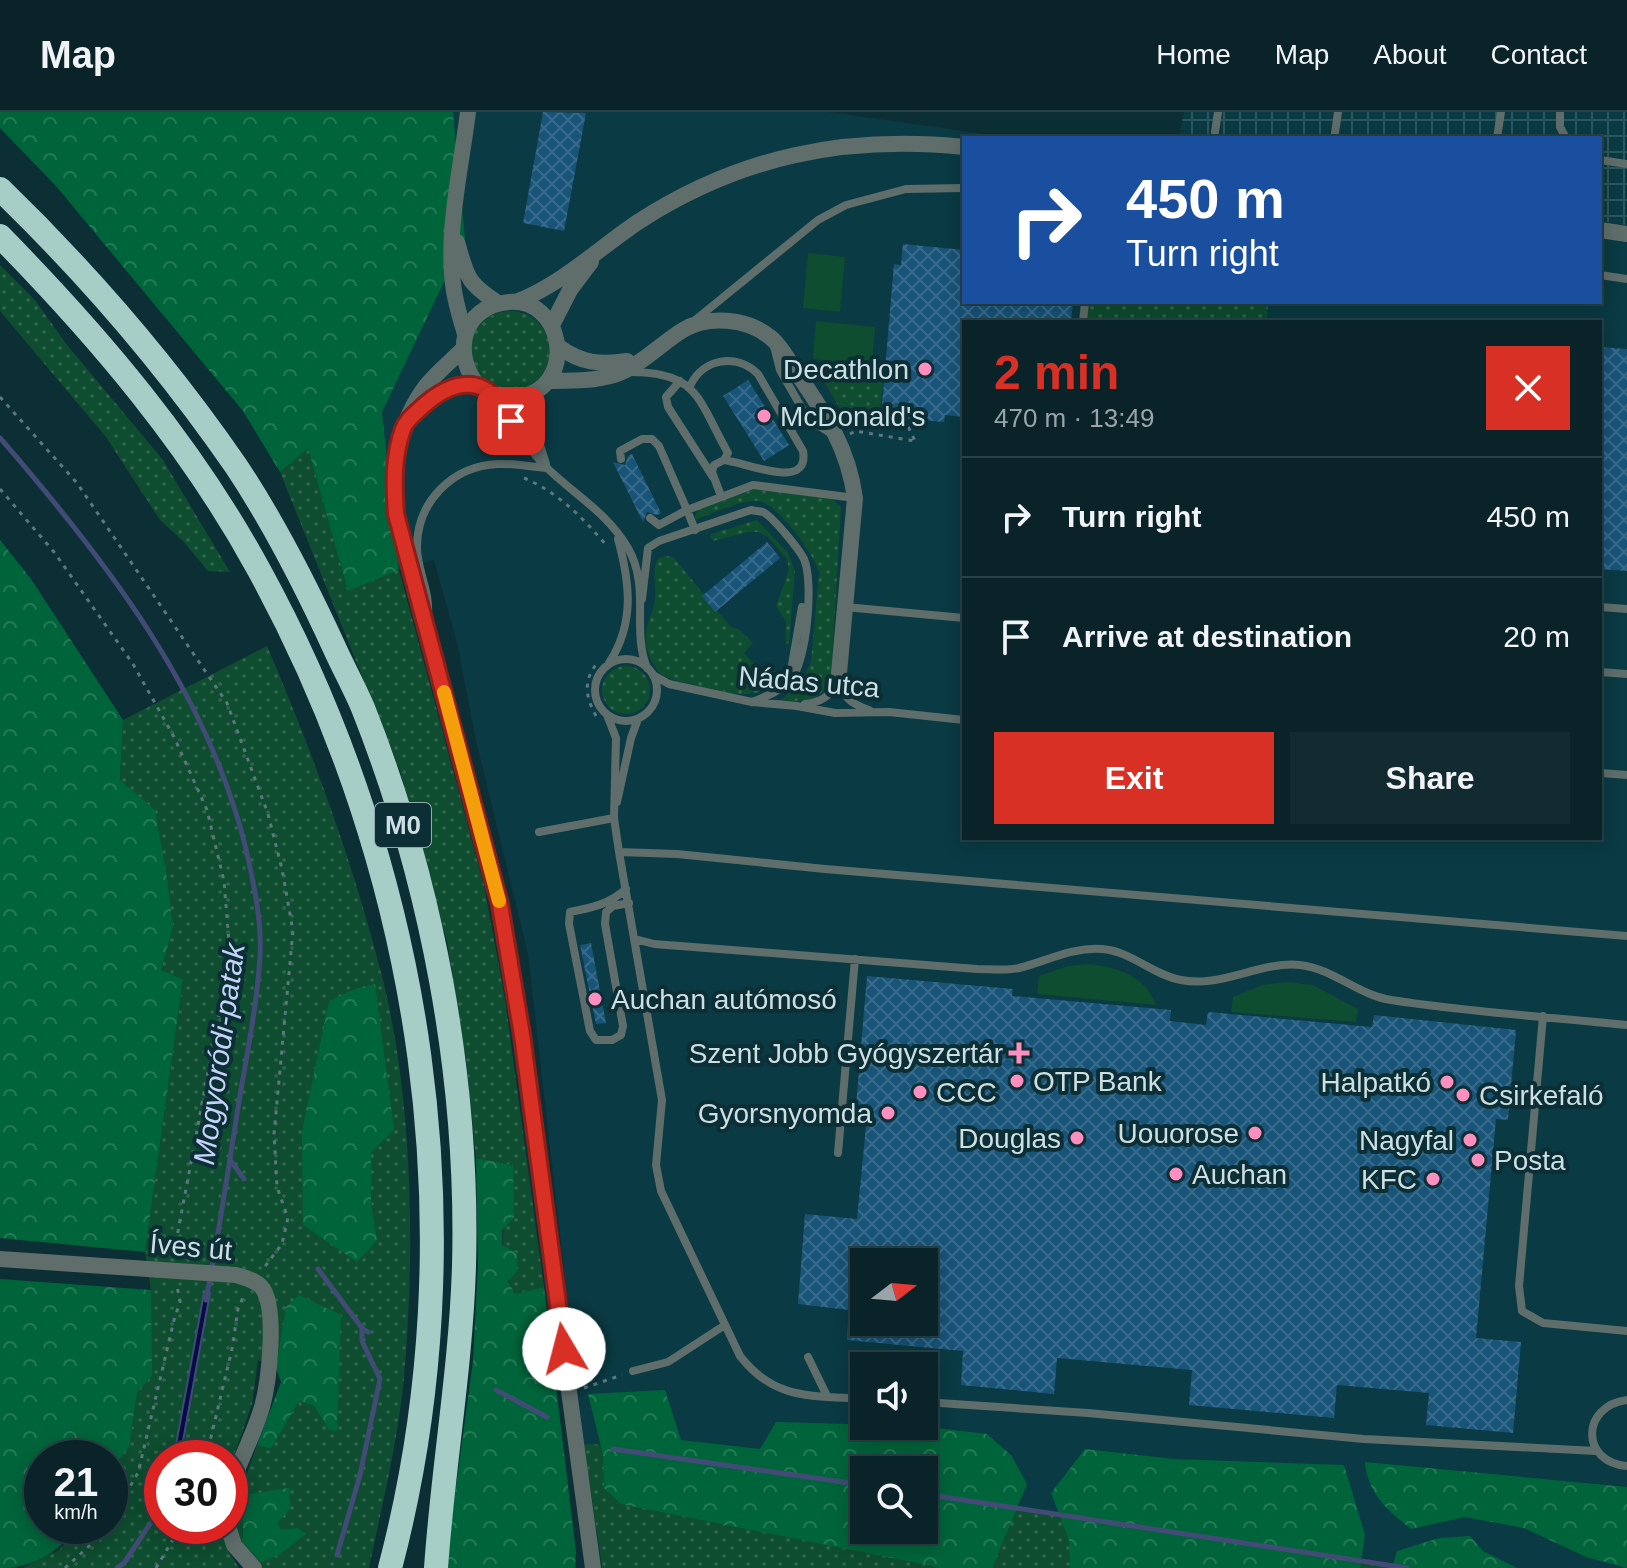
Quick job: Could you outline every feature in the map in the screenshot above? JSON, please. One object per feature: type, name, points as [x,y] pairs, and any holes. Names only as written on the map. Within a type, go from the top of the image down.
[{"type":"highway","name":"M0","points":[[0,189],[65,254],[127,323],[170,375],[238,469],[311,597],[362,706],[412,857],[434,941],[445,1006],[463,1161],[464,1263],[459,1356],[442,1487],[419,1568]]},
{"type":"highway","name":"M0","points":[[0,236],[88,329],[140,393],[191,460],[234,528],[265,581],[313,680],[346,758],[374,843],[393,911],[415,1020],[430,1167],[431,1267],[423,1383],[408,1484],[390,1568]]},
{"type":"highway","points":[[436,1568],[442,1487]]},
{"type":"street","points":[[468,112],[453,229],[451,272],[464,342],[464,364],[487,392]]},
{"type":"street","points":[[593,1568],[510,956],[490,861],[396,514],[395,460],[404,424],[426,386],[464,342],[478,314],[498,303],[516,302],[540,292],[638,223],[690,192],[742,169],[781,157],[857,144],[962,147]]},
{"type":"street","points":[[453,229],[466,276],[477,289],[498,303]]},
{"type":"street","points":[[1602,230],[1627,234]]},
{"type":"street","points":[[552,325],[570,290],[599,251]]},
{"type":"street","points":[[404,424],[436,395],[453,386],[466,384],[512,399],[530,395],[548,381],[557,365],[559,347],[552,325],[537,309],[516,302]]},
{"type":"street","points":[[548,381],[586,380],[621,372],[657,351],[684,329],[707,321],[742,322],[772,338],[840,439],[851,469],[855,498],[839,673]]},
{"type":"street","points":[[559,347],[575,359],[609,364],[640,359]]},
{"type":"street","name":"Íves út","points":[[0,1259],[236,1275],[253,1281],[264,1290],[270,1315],[270,1361],[262,1408],[248,1443]]},
{"type":"street","points":[[234,1544],[254,1568]]},
{"type":"lane","points":[[1215,132],[1218,112]]},
{"type":"lane","points":[[1335,133],[1338,112]]},
{"type":"lane","points":[[1497,136],[1501,112]]},
{"type":"lane","points":[[1560,112],[1560,127],[1565,136]]},
{"type":"lane","points":[[1602,160],[1627,164]]},
{"type":"lane","points":[[684,329],[818,220],[846,205],[906,189],[962,188]]},
{"type":"lane","points":[[1602,275],[1627,279]]},
{"type":"lane","points":[[690,386],[695,375],[711,365],[730,360],[748,365],[758,374],[803,451],[800,470],[794,473],[763,470],[724,460],[714,465],[712,472],[721,496]]},
{"type":"lane","points":[[621,372],[655,372],[690,386],[728,453],[724,460]]},
{"type":"lane","points":[[680,381],[666,397],[668,407],[715,480]]},
{"type":"lane","points":[[487,392],[548,468],[603,514],[628,549],[637,571],[642,599]]},
{"type":"lane","points":[[530,395],[531,416],[548,468]]},
{"type":"lane","points":[[621,459],[620,451],[629,445],[642,439],[652,439],[659,446],[695,530]]},
{"type":"lane","points":[[427,628],[429,604],[417,551],[418,524],[429,502],[440,488],[472,469],[497,464],[548,468]]},
{"type":"lane","points":[[650,518],[659,525],[687,510],[753,485],[855,498]]},
{"type":"lane","points":[[607,715],[622,721],[638,719],[651,709],[655,699],[657,689],[640,651],[639,638],[648,548],[659,541],[751,510],[765,513],[804,559],[808,577],[806,642],[798,669],[790,681],[775,692],[752,702]]},
{"type":"lane","points":[[617,534],[630,593],[621,645],[599,675],[595,687],[597,700],[616,738],[614,818],[662,1100],[656,1165],[661,1191],[740,1356],[762,1380],[778,1389],[798,1394],[850,1398]]},
{"type":"lane","points":[[845,607],[962,618]]},
{"type":"lane","points":[[1602,607],[1627,609]]},
{"type":"lane","points":[[608,665],[631,660],[650,672]]},
{"type":"lane","name":"Nádas utca","points":[[650,672],[669,684],[752,702],[835,713],[873,712],[962,720]]},
{"type":"lane","points":[[1602,672],[1627,674]]},
{"type":"lane","points":[[797,706],[820,702],[828,696],[839,673]]},
{"type":"lane","points":[[839,673],[844,698],[873,712]]},
{"type":"lane","points":[[614,818],[638,719]]},
{"type":"lane","points":[[1602,773],[1627,775]]},
{"type":"lane","points":[[539,832],[614,818]]},
{"type":"lane","points":[[619,852],[677,854],[1627,936]]},
{"type":"lane","points":[[626,889],[618,897],[599,906],[570,912],[569,924],[590,1031],[596,1040],[612,1040],[621,1035],[623,1026],[605,924],[606,912],[613,906],[629,903]]},
{"type":"lane","points":[[635,939],[654,944],[977,969],[1015,969],[1069,951],[1102,949],[1126,955],[1179,980],[1225,981],[1270,967],[1299,965],[1328,972],[1387,1000],[1627,1025]]},
{"type":"lane","points":[[838,1153],[855,959]]},
{"type":"lane","points":[[1543,1016],[1519,1286],[1522,1311],[1543,1323],[1627,1331]]},
{"type":"lane","points":[[633,1371],[668,1362],[725,1325]]},
{"type":"lane","points":[[808,1357],[827,1396]]},
{"type":"lane","points":[[1627,1400],[1602,1409],[1593,1424],[1592,1440],[1596,1451],[1606,1460],[1627,1466]]},
{"type":"lane","points":[[938,1403],[1088,1413],[1364,1439],[1596,1451]]},
{"type":"path","points":[[0,397],[77,483],[227,703],[268,814],[282,869],[293,931],[274,1134],[277,1187],[288,1218],[282,1244],[247,1287],[238,1309],[232,1349],[210,1440]]},
{"type":"path","points":[[855,431],[915,441],[904,418]]},
{"type":"path","points":[[513,474],[539,484],[558,497],[582,517],[608,547]]},
{"type":"path","points":[[0,489],[54,552],[133,664],[174,737],[207,810],[224,881],[230,955],[176,1242],[181,1271],[179,1309],[138,1473],[128,1490]]},
{"type":"path","points":[[604,655],[588,674],[586,698],[604,727]]},
{"type":"path","points":[[579,1389],[633,1371]]},
{"type":"path","points":[[65,1568],[91,1544]]},
{"type":"path","points":[[156,1568],[170,1544]]},
{"type":"shaded area","points":[[453,112],[829,112],[999,136],[962,136],[962,304],[1602,304],[1602,221],[1627,225],[1627,1568],[1396,1568],[938,1495],[938,1456],[850,1456],[850,1469],[628,1445],[584,1444],[528,954],[475,736],[457,643],[434,560],[399,570],[382,412],[465,238]]},
{"type":"shaded area","points":[[1184,112],[1627,112],[1627,225],[1602,221],[1602,136],[1179,136]]},
{"type":"shaded area","points":[[204,1293],[210,1293],[183,1440],[177,1440]]},
{"type":"green space","points":[[0,112],[453,112],[465,238],[382,412],[399,570],[348,591],[308,448],[280,472],[243,411],[56,186],[0,128]]},
{"type":"green space","points":[[808,253],[845,257],[840,312],[803,308]]},
{"type":"green space","points":[[0,265],[35,300],[67,345],[163,460],[230,572],[208,571],[160,520],[106,437],[0,311]]},
{"type":"green space","points":[[1089,304],[1268,304],[1267,320],[1087,320]]},
{"type":"green space","points":[[510,311],[525,314],[538,323],[547,336],[550,351],[547,366],[538,379],[525,388],[510,391],[495,388],[482,379],[473,366],[470,351],[473,336],[482,323],[495,314]]},
{"type":"green space","points":[[816,321],[875,327],[872,364],[813,359]]},
{"type":"green space","points":[[813,363],[884,370],[879,421],[852,429]]},
{"type":"green space","points":[[308,447],[348,590],[399,570],[484,885],[505,999],[544,1287],[515,1294],[508,1279],[503,1231],[513,1165],[476,1158],[466,1060],[447,942],[419,837],[399,768],[280,472]]},
{"type":"green space","points":[[761,489],[832,499],[841,507],[831,679],[821,693],[810,699],[780,701],[801,682],[811,662],[819,572],[810,554],[794,530],[775,510],[758,501],[744,502],[694,518],[698,510]]},
{"type":"green space","points":[[757,520],[788,553],[795,571],[789,643],[786,644],[786,621],[776,606],[789,570],[787,559],[768,537],[758,532],[713,541],[710,537],[711,534]]},
{"type":"green space","points":[[0,540],[31,579],[123,720],[120,780],[155,810],[173,927],[161,970],[183,979],[145,1252],[0,1238]]},
{"type":"green space","points":[[673,557],[730,626],[740,630],[753,643],[744,653],[762,673],[771,666],[776,672],[772,683],[764,690],[729,693],[673,680],[657,670],[645,639],[655,600],[656,563],[658,558]]},
{"type":"green space","points":[[267,646],[332,813],[360,898],[384,984],[401,1079],[409,1179],[407,1330],[401,1401],[369,1568],[259,1568],[241,1544],[298,1528],[280,1529],[278,1522],[289,1489],[248,1495],[248,1472],[257,1445],[271,1449],[299,1401],[314,1406],[329,1429],[280,1349],[276,1368],[258,1360],[252,1404],[239,1440],[144,1440],[144,1544],[225,1544],[239,1568],[23,1568],[59,1550],[64,1544],[128,1544],[128,1448],[151,1290],[145,1252],[183,979],[161,970],[173,927],[154,810],[120,780],[123,720]],"holes":[[[329,1001],[371,1151],[371,1202],[377,1240]]]},
{"type":"green space","points":[[626,666],[643,673],[650,690],[643,707],[626,714],[609,707],[602,690],[609,673]]},
{"type":"green space","points":[[1088,964],[1129,974],[1145,986],[1156,1005],[1037,994],[1039,976],[1068,966]]},
{"type":"green space","points":[[1288,982],[1313,985],[1358,1009],[1356,1022],[1231,1012],[1233,997],[1262,985]]},
{"type":"green space","points":[[375,984],[394,1130],[371,1152],[371,1202],[377,1240],[357,1262],[303,1225],[302,1132],[329,1001]]},
{"type":"green space","points":[[476,1158],[513,1165],[514,1217],[502,1230],[502,1245],[517,1253],[517,1271],[508,1281],[515,1294],[544,1287],[576,1552],[575,1568],[445,1568],[473,1361],[478,1266]]},
{"type":"green space","points":[[0,1279],[151,1290],[152,1376],[137,1392],[129,1447],[128,1440],[24,1440],[24,1544],[63,1544],[35,1562],[0,1568]]},
{"type":"green space","points":[[299,1295],[341,1315],[337,1431],[329,1430],[314,1406],[299,1401],[271,1449],[257,1445],[281,1382],[276,1368],[286,1307]]},
{"type":"green space","points":[[665,1390],[681,1440],[760,1449],[776,1422],[850,1424],[850,1440],[938,1440],[938,1428],[987,1434],[1011,1455],[1027,1484],[992,1568],[942,1568],[621,1504],[604,1488],[603,1455],[588,1394]]},
{"type":"green space","points":[[584,1444],[627,1445],[850,1525],[850,1544],[938,1544],[938,1495],[1396,1568],[602,1568]]},
{"type":"green space","points":[[1085,1449],[1174,1459],[1344,1465],[1365,1535],[1360,1568],[1070,1568],[1069,1540],[1051,1493]]},
{"type":"green space","points":[[1365,1462],[1627,1487],[1627,1568],[1586,1557],[1524,1528],[1465,1517],[1411,1529],[1374,1492]]},
{"type":"green space","points":[[289,1488],[290,1509],[278,1522],[280,1529],[298,1528],[306,1534],[279,1555],[261,1562],[245,1544],[248,1544],[248,1494]]},
{"type":"green space","points":[[1470,1536],[1483,1551],[1517,1568],[1392,1568],[1397,1551],[1439,1538]]},
{"type":"building","points":[[543,112],[586,113],[564,231],[523,223]]},
{"type":"building","name":"Decathlon","points":[[903,244],[962,250],[962,304],[1073,304],[1071,320],[962,320],[962,417],[945,415],[944,422],[881,416],[894,264],[901,265]]},
{"type":"building","points":[[1602,347],[1627,349],[1627,571],[1602,569]]},
{"type":"building","points":[[748,380],[789,445],[764,461],[723,396]]},
{"type":"building","points":[[632,454],[661,513],[647,512],[643,522],[613,462],[625,465]]},
{"type":"building","points":[[767,542],[780,558],[715,612],[702,596]]},
{"type":"building","name":"Auchan autómosó","points":[[591,943],[606,1023],[596,1024],[580,945]]},
{"type":"building","name":"Auchan","points":[[867,976],[1013,989],[1012,996],[1171,1010],[1170,1021],[1206,1025],[1208,1012],[1372,1027],[1374,1015],[1516,1030],[1508,1120],[1496,1119],[1476,1338],[1521,1342],[1513,1433],[1426,1425],[1429,1393],[1337,1385],[1334,1418],[1189,1405],[1192,1370],[1057,1358],[1054,1394],[961,1385],[963,1351],[847,1340],[849,1310],[798,1304],[805,1214],[857,1219],[868,1105],[856,1105]]},
{"type":"waterway","name":"Mogyoródi-patak","points":[[0,438],[77,531],[148,630],[206,736],[229,791],[246,849],[259,917],[259,974],[212,1268]]},
{"type":"waterway","points":[[231,1161],[244,1179]]},
{"type":"waterway","points":[[318,1269],[368,1332]]},
{"type":"waterway","name":"Mogyoródi-patak","points":[[206,1300],[210,1278]]},
{"type":"waterway","points":[[337,1555],[360,1475],[380,1379],[362,1341],[362,1328]]},
{"type":"waterway","points":[[496,1390],[547,1417]]},
{"type":"waterway","points":[[613,1449],[850,1483]]},
{"type":"waterway","points":[[938,1496],[1407,1568]]},
{"type":"waterway","name":"Mogyoródi-patak","points":[[117,1568],[124,1563],[144,1533]]},
{"type":"slow traffic","points":[[444,692],[499,901]]},
{"type":"place","name":"Decathlon","points":[[925,369]]},
{"type":"place","name":"McDonald's","points":[[764,416]]},
{"type":"place","name":"Auchan autómosó","points":[[595,999]]},
{"type":"place","name":"Szent Jobb Gyógyszertár","points":[[1019,1053]]},
{"type":"place","name":"OTP Bank","points":[[1017,1081]]},
{"type":"place","name":"Halpatkó","points":[[1447,1082]]},
{"type":"place","name":"CCC","points":[[920,1092]]},
{"type":"place","name":"Csirkefaló","points":[[1463,1095]]},
{"type":"place","name":"Gyorsnyomda","points":[[888,1113]]},
{"type":"place","name":"Uouorose","points":[[1255,1133]]},
{"type":"place","name":"Douglas","points":[[1077,1138]]},
{"type":"place","name":"Nagyfal","points":[[1470,1140]]},
{"type":"place","name":"Posta","points":[[1478,1160]]},
{"type":"place","name":"Auchan","points":[[1176,1174]]},
{"type":"place","name":"KFC","points":[[1433,1179]]},
{"type":"route","points":[[511,421],[494,396],[480,388],[466,384],[453,386],[436,395],[404,424],[395,460],[394,489],[396,514],[500,905],[522,1035],[564,1349]]}]
